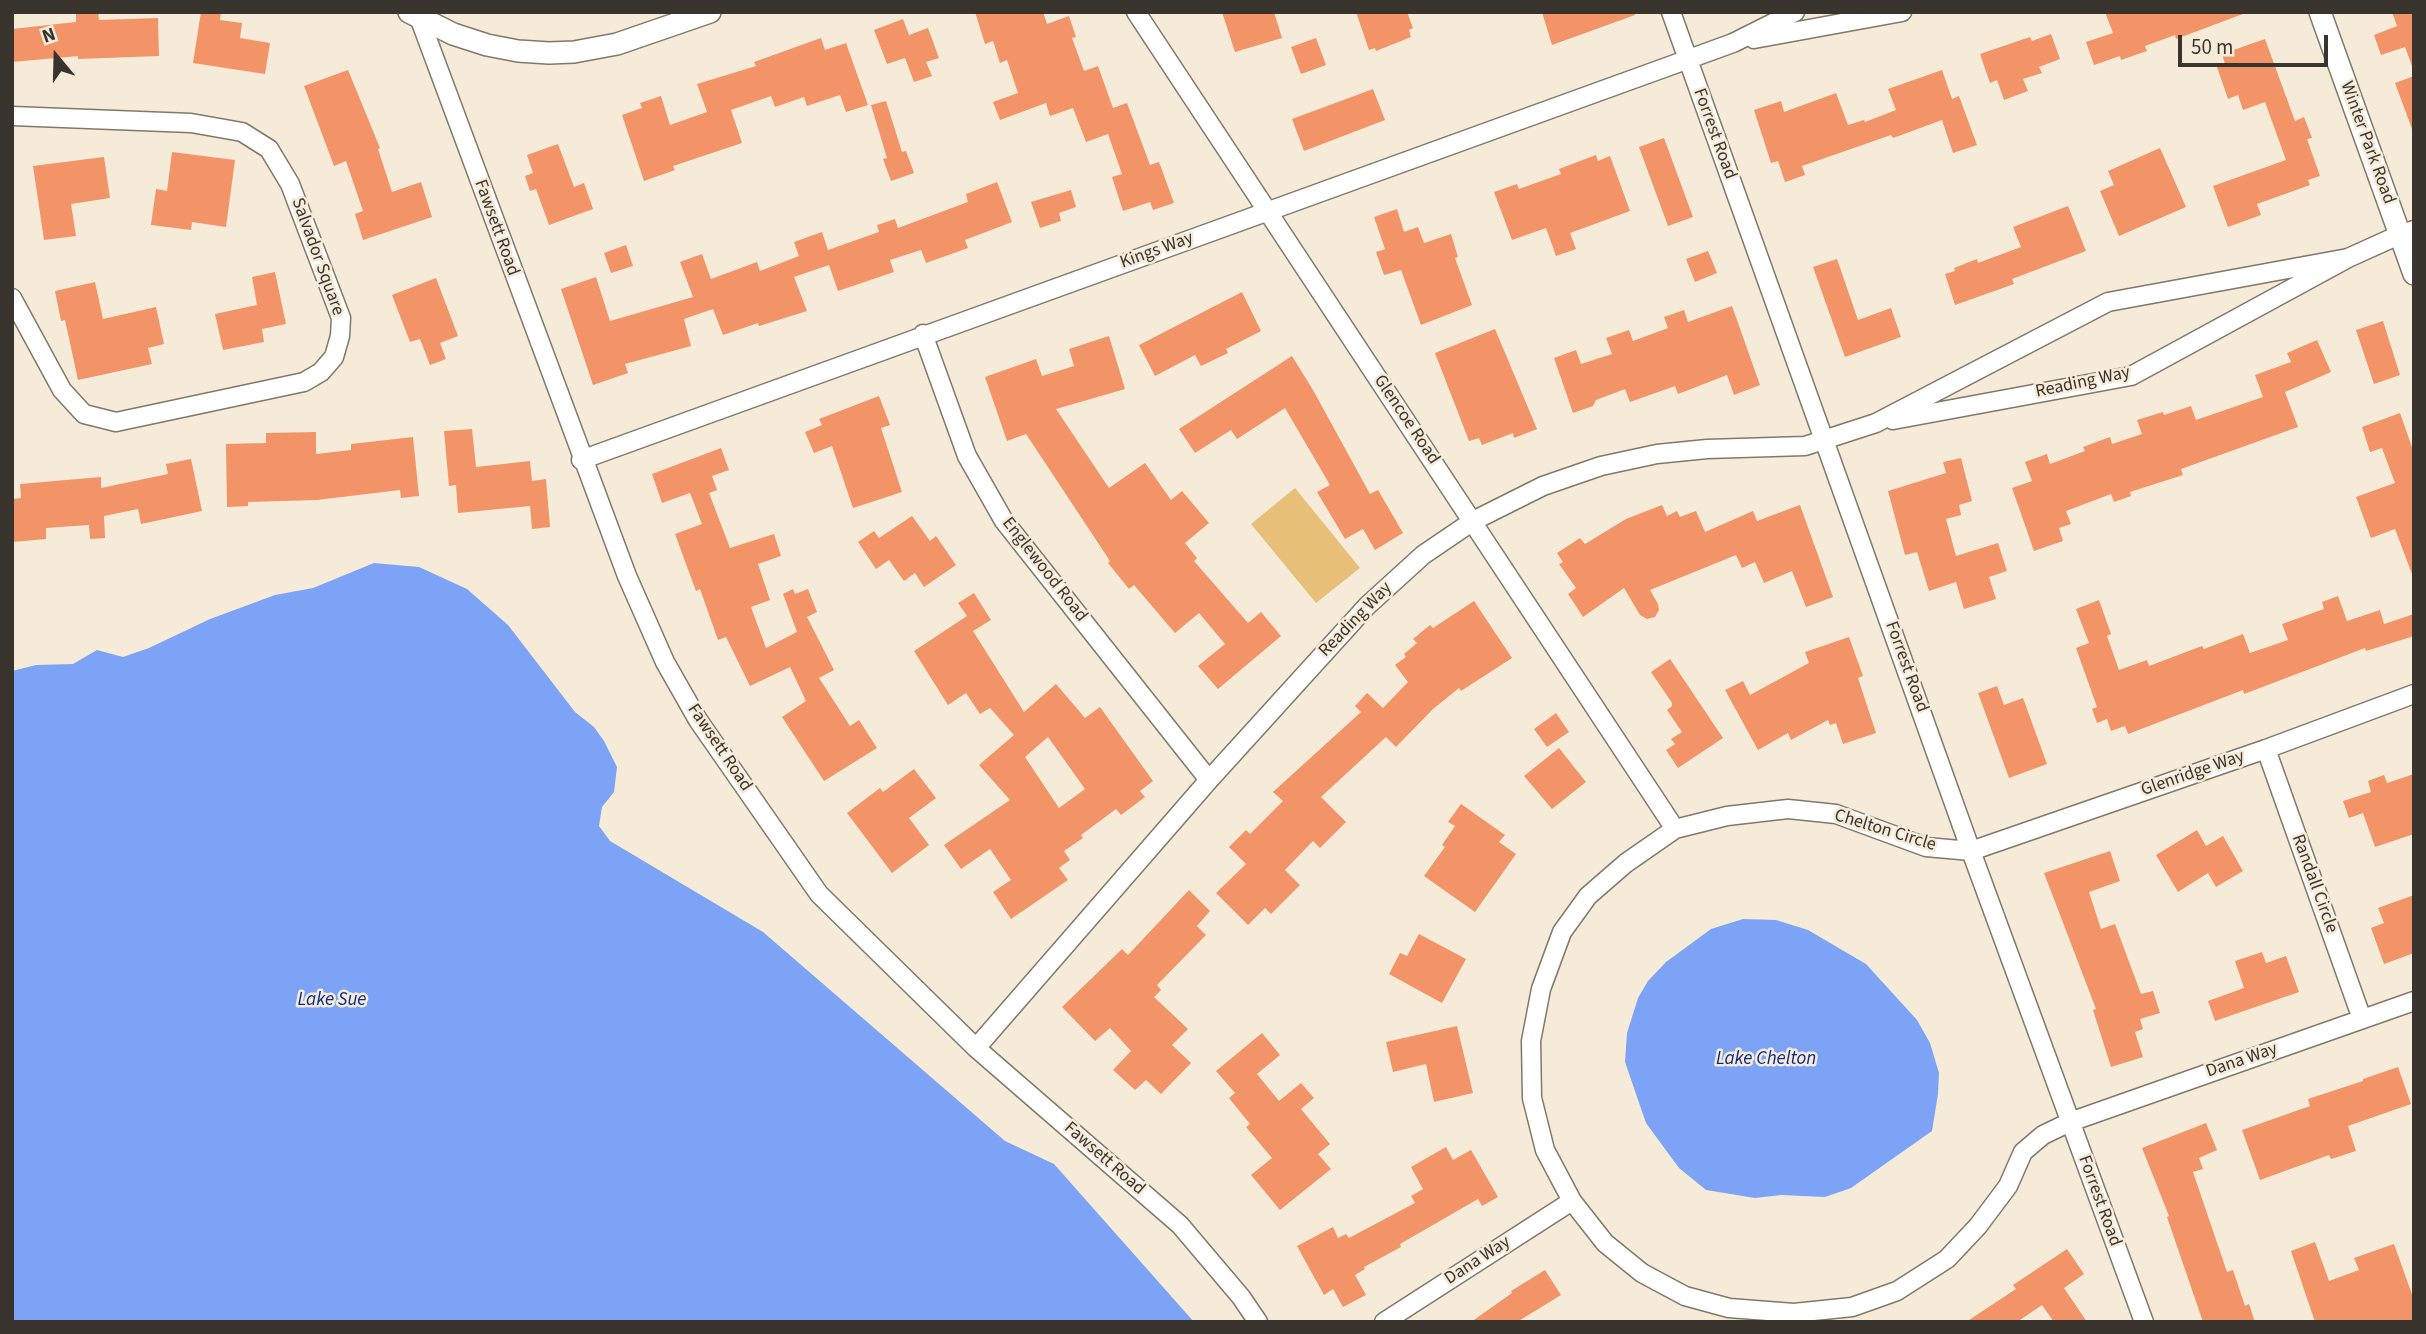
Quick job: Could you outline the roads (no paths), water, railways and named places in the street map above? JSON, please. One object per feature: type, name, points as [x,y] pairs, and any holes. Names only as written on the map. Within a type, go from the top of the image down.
[{"type":"street","points":[[414,15],[453,34],[487,45],[518,51],[562,52],[617,44],[710,12]]},
{"type":"street","name":"Glencoe Road","points":[[1136,12],[1675,829]]},
{"type":"street","name":"Forrest Road","points":[[1671,12],[1971,851],[2144,1322]]},
{"type":"street","name":"Kings Way","points":[[582,460],[923,334],[1733,43],[1796,12]]},
{"type":"street","name":"Kings Way","points":[[1733,43],[1902,12]]},
{"type":"street","name":"Winter Park Road","points":[[2320,12],[2407,232],[2414,274]]},
{"type":"street","name":"Fawsett Road","points":[[414,15],[632,589],[665,662],[698,720],[819,894],[975,1048],[1180,1225],[1241,1297],[1258,1322]]},
{"type":"street","name":"Salvador Square","points":[[12,116],[191,123],[242,132],[270,149],[290,184],[341,318],[340,336],[334,357],[321,372],[304,382],[116,422],[84,414],[62,390],[12,298]]},
{"type":"street","name":"Reading Way","points":[[975,1048],[1209,780],[1367,606],[1423,555],[1473,521],[1543,486],[1601,466],[1657,454],[1795,446],[1825,440],[1876,423],[2131,376],[2348,258],[2407,232]]},
{"type":"street","name":"Reading Way","points":[[1876,423],[2108,302],[2348,258]]},
{"type":"street","name":"Englewood Road","points":[[923,334],[967,456],[1004,521],[1209,780]]},
{"type":"street","name":"Glenridge Way","points":[[1971,851],[2266,749],[2414,694]]},
{"type":"street","name":"Randall Circle","points":[[2266,749],[2362,1019]]},
{"type":"street","name":"Chelton Circle","points":[[1971,851],[1926,847],[1836,814],[1788,809],[1727,816],[1675,829],[1626,863],[1588,895],[1562,932],[1541,989],[1531,1041],[1532,1098],[1545,1150],[1572,1201],[1605,1243],[1642,1273],[1685,1296],[1730,1315],[1794,1313],[1852,1307],[1897,1291],[1947,1259],[1978,1226],[2008,1185],[2024,1152],[2043,1135],[2070,1122]]},
{"type":"street","name":"Dana Way","points":[[2070,1122],[2414,1001]]},
{"type":"street","name":"Dana Way","points":[[1384,1322],[1572,1201]]},
{"type":"water","name":"Lake Sue","points":[[374,563],[419,567],[467,589],[508,625],[575,712],[594,727],[617,767],[614,792],[602,807],[599,826],[610,841],[763,932],[1005,1141],[1054,1164],[1194,1322],[12,1322],[12,671],[36,665],[73,664],[97,650],[123,657],[149,648],[210,619],[275,595],[313,588]]},
{"type":"water","name":"Lake Chelton","points":[[1743,919],[1776,920],[1808,930],[1866,964],[1917,1020],[1930,1043],[1939,1073],[1932,1131],[1851,1188],[1825,1197],[1781,1195],[1755,1198],[1706,1190],[1679,1168],[1646,1123],[1625,1062],[1627,1033],[1638,998],[1648,981],[1666,962],[1711,929]]}]
